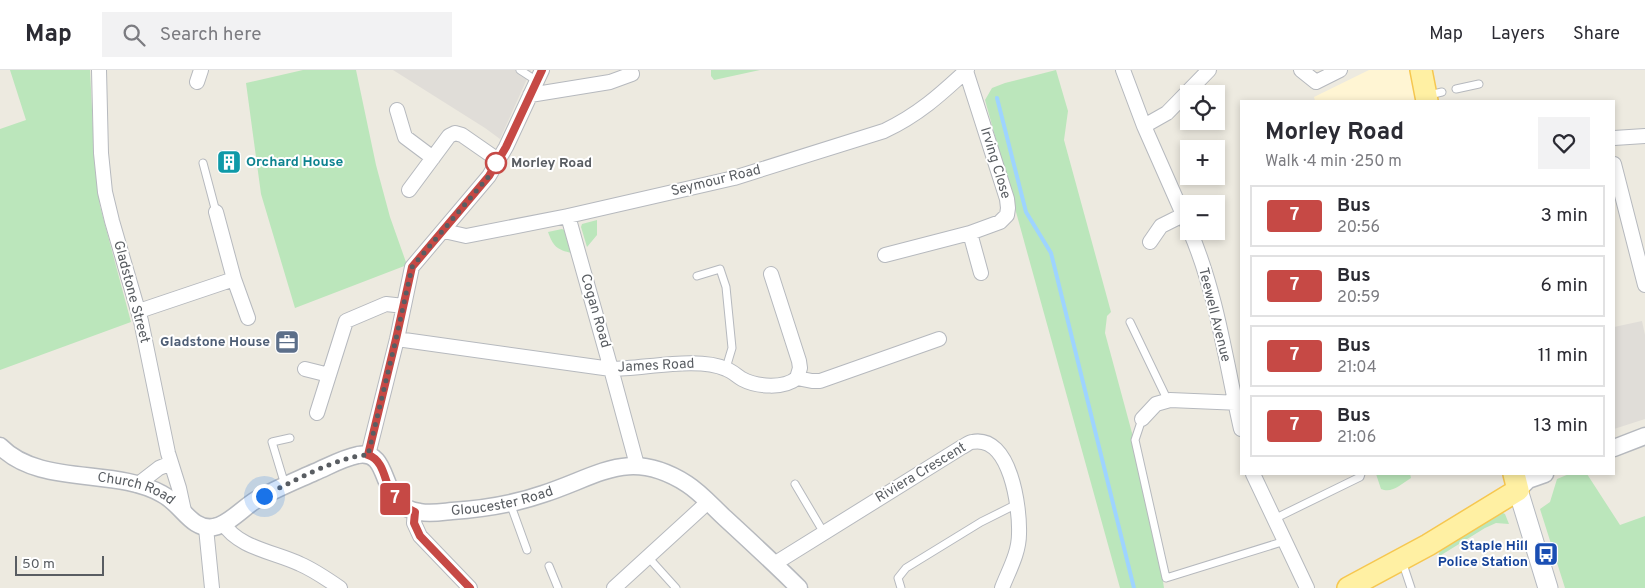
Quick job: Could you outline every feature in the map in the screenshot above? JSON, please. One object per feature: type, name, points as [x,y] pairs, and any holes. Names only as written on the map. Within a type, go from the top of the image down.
[{"type":"main road","points":[[1421,70],[1432,96]]},
{"type":"main road","points":[[1348,588],[1402,560],[1516,482],[1548,588]]},
{"type":"street","name":"Gladstone Street","points":[[99,70],[101,153],[105,192],[139,311],[171,463],[184,511]]},
{"type":"street","name":"Teewell Avenue","points":[[1123,70],[1144,126],[1180,208]]},
{"type":"street","points":[[1301,70],[1316,82],[1340,70]]},
{"type":"street","name":"Seymour Road","points":[[444,231],[466,236],[568,216],[734,178],[899,124],[926,107],[967,71]]},
{"type":"street","name":"Irving Close","points":[[885,255],[970,233],[1000,222],[1007,214],[1007,199],[967,71]]},
{"type":"street","points":[[1144,126],[1167,113],[1206,71]]},
{"type":"street","points":[[530,96],[610,82],[632,74]]},
{"type":"street","points":[[368,455],[412,267],[489,176],[540,75]]},
{"type":"street","points":[[397,110],[405,137],[433,158]]},
{"type":"street","points":[[409,190],[449,136],[455,133],[462,135],[498,160]]},
{"type":"street","points":[[1615,138],[1645,136]]},
{"type":"street","points":[[1615,168],[1642,266],[1645,286]]},
{"type":"street","points":[[216,212],[234,279],[248,318]]},
{"type":"street","name":"Cogan Road","points":[[568,216],[637,465]]},
{"type":"street","points":[[1150,242],[1161,226],[1180,216]]},
{"type":"street","points":[[970,233],[981,273]]},
{"type":"street","name":"Teewell Avenue","points":[[1194,240],[1212,296],[1238,404],[1240,421]]},
{"type":"street","points":[[771,274],[800,361],[797,378]]},
{"type":"street","points":[[139,311],[234,279]]},
{"type":"street","points":[[318,413],[346,321],[386,304],[404,306]]},
{"type":"street","name":"James Road","points":[[396,339],[611,368],[630,369],[683,363],[702,364],[726,368],[744,380],[774,386],[791,384],[797,378],[812,382],[820,381],[939,339]]},
{"type":"street","points":[[305,369],[329,375]]},
{"type":"street","points":[[1142,419],[1156,404],[1168,401],[1238,404]]},
{"type":"street","points":[[1615,448],[1645,436]]},
{"type":"street","name":"Riviera Crescent","points":[[774,564],[972,442],[982,442],[993,446],[1003,458],[1014,482],[1018,504],[1019,535],[1016,555],[1002,588]]},
{"type":"street","name":"Church Road","points":[[2,452],[36,466],[137,485],[163,494],[184,511],[196,524],[206,528]]},
{"type":"street","points":[[212,588],[206,528],[223,524],[257,499],[285,485],[347,458],[368,455],[381,466],[393,496],[404,507],[415,512],[414,523],[420,536],[470,588]]},
{"type":"street","points":[[137,485],[159,468],[171,463]]},
{"type":"street","name":"Gloucester Road","points":[[415,512],[429,513],[487,508],[543,494],[603,470],[637,465],[657,470],[689,485],[799,588]]},
{"type":"street","points":[[1253,475],[1307,588]]},
{"type":"street","points":[[1516,482],[1542,475]]},
{"type":"street","points":[[614,588],[708,502]]},
{"type":"street","points":[[223,524],[228,532],[238,539],[301,564],[340,588]]},
{"type":"lane","points":[[520,70],[540,75]]},
{"type":"lane","points":[[1456,89],[1479,84]]},
{"type":"lane","points":[[203,164],[216,212]]},
{"type":"lane","points":[[697,276],[720,269],[726,287],[732,348],[726,368]]},
{"type":"lane","points":[[1130,322],[1168,401]]},
{"type":"lane","points":[[1142,419],[1135,440],[1166,578],[1285,542]]},
{"type":"lane","points":[[285,485],[272,442],[290,438]]},
{"type":"lane","points":[[1274,519],[1361,475]]},
{"type":"lane","points":[[794,484],[824,533]]},
{"type":"lane","points":[[510,503],[526,550]]},
{"type":"lane","points":[[901,588],[898,578],[906,568],[981,522],[1018,504]]},
{"type":"lane","points":[[648,557],[676,588]]},
{"type":"lane","points":[[1402,560],[1411,588]]},
{"type":"lane","points":[[549,566],[558,588]]},
{"type":"shaded area","points":[[393,70],[531,70],[500,139]]},
{"type":"shaded area","points":[[1369,70],[1413,70],[1419,100],[1315,100],[1314,97]]},
{"type":"shaded area","points":[[1642,321],[1645,335],[1645,419],[1615,429],[1615,327]]},
{"type":"green space","points":[[10,70],[90,70],[95,169],[100,206],[131,322],[0,370],[0,129],[26,120]]},
{"type":"green space","points":[[303,70],[356,70],[376,165],[390,217],[407,265],[295,308],[261,194],[246,83]]},
{"type":"green space","points":[[711,70],[760,70],[714,80],[711,76]]},
{"type":"green space","points":[[1056,70],[1068,111],[1064,140],[1111,312],[1107,316],[1105,333],[1142,470],[1155,530],[1164,588],[1120,588],[985,100],[992,88]]},
{"type":"green space","points":[[597,220],[597,235],[587,247],[581,227],[582,224]]},
{"type":"green space","points":[[562,229],[566,231],[572,253],[556,247],[548,232]]},
{"type":"green space","points":[[1376,475],[1410,475],[1411,478],[1396,488],[1389,490],[1381,489]]},
{"type":"green space","points":[[1567,475],[1588,475],[1620,525],[1645,516],[1645,588],[1565,588],[1540,509],[1550,502],[1557,479]]},
{"type":"green space","points":[[1501,512],[1505,514],[1509,524],[1496,523],[1485,528],[1438,557],[1440,550]]},
{"type":"waterway","points":[[997,98],[1026,212],[1051,253],[1134,588]]},
{"type":"bus line","name":"7","points":[[470,588],[426,544],[414,523],[415,512],[404,507],[393,496],[381,466],[368,455],[412,267],[489,176],[506,147],[542,70]]},
{"type":"place","name":"Orchard House","points":[[229,162]]},
{"type":"place","name":"Morley Road","points":[[496,163]]},
{"type":"place","name":"Gladstone House","points":[[287,342]]},
{"type":"place","name":"Staple Hill Police Station","points":[[1546,554]]},
{"type":"route","points":[[264,496],[336,462],[347,458],[368,455],[412,267],[489,176],[496,163]]}]
